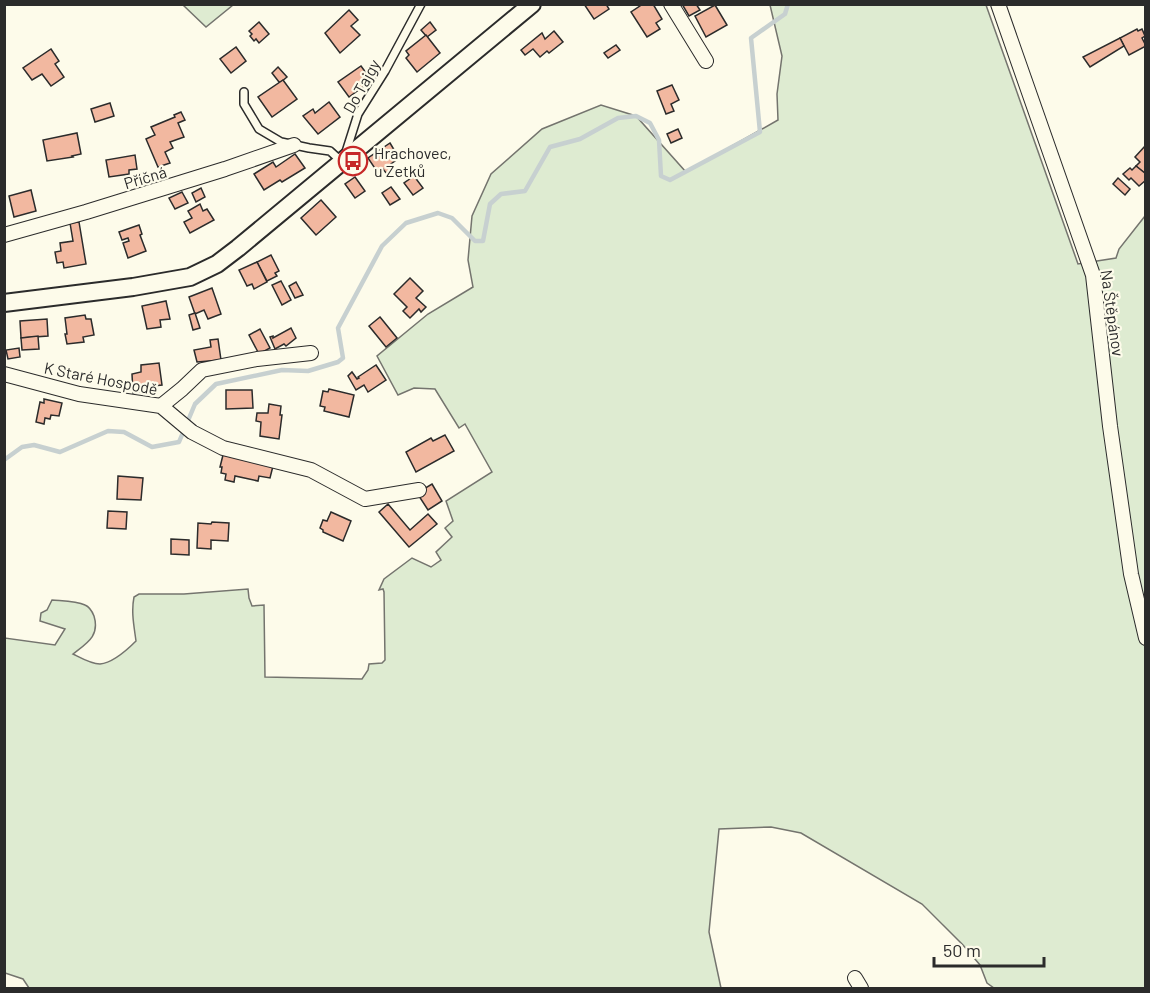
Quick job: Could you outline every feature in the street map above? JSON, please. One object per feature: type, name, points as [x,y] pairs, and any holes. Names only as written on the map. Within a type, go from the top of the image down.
[{"type":"street","points":[[4,303],[133,287],[190,277],[216,264],[231,254],[532,4]]},
{"type":"street","points":[[671,4],[706,61]]},
{"type":"street","name":"Na Štěpánov","points":[[998,4],[1094,275],[1110,426],[1131,574],[1146,638]]},
{"type":"street","name":"Příčná","points":[[4,235],[225,169],[294,145]]},
{"type":"street","points":[[161,406],[202,369],[257,359],[311,353]]},
{"type":"street","name":"K Staré Hospodě","points":[[4,374],[79,394],[161,406],[192,432],[223,448],[311,470],[365,499],[419,490]]},
{"type":"lane","name":"Do Tajgy","points":[[342,162],[358,114],[385,71],[421,4]]},
{"type":"lane","points":[[244,92],[244,104],[259,129],[281,142],[330,151],[342,162]]},
{"type":"green space","points":[[183,5],[233,5],[206,27]]},
{"type":"green space","points":[[770,5],[986,5],[1078,264],[1116,258],[1119,249],[1145,216],[1145,988],[994,988],[987,983],[980,965],[963,945],[922,904],[801,833],[771,827],[719,829],[709,932],[721,988],[29,988],[23,979],[5,973],[5,638],[55,645],[65,629],[40,621],[41,613],[47,610],[52,600],[81,604],[92,611],[95,629],[91,638],[73,654],[90,662],[105,663],[124,652],[136,641],[133,608],[134,597],[139,594],[184,594],[248,589],[252,606],[264,605],[265,677],[362,679],[369,664],[382,663],[385,660],[384,592],[383,589],[379,590],[384,579],[412,558],[431,567],[441,560],[436,552],[452,537],[445,528],[453,521],[446,501],[492,472],[465,424],[459,428],[435,389],[414,388],[398,395],[377,356],[428,314],[473,287],[468,260],[472,216],[491,174],[542,129],[601,105],[636,116],[686,172],[778,120],[777,94],[782,56]]},
{"type":"building","points":[[584,4],[606,4],[609,9],[594,19]]},
{"type":"building","points":[[643,4],[653,4],[662,19],[656,23],[660,29],[647,37],[631,12]]},
{"type":"building","points":[[682,4],[696,4],[700,10],[689,16]]},
{"type":"building","points":[[715,5],[727,25],[706,37],[695,16]]},
{"type":"building","points":[[349,10],[358,20],[351,26],[360,35],[340,53],[325,33]]},
{"type":"building","points":[[259,22],[269,34],[259,43],[256,39],[254,41],[249,31]]},
{"type":"building","points":[[430,22],[436,30],[427,37],[421,30]]},
{"type":"building","points":[[1137,29],[1138,31],[1142,29],[1145,36],[1142,38],[1146,46],[1129,55],[1120,38]]},
{"type":"building","points":[[554,31],[563,42],[549,53],[547,51],[540,57],[533,49],[525,55],[521,50],[542,33],[545,39]]},
{"type":"building","points":[[426,35],[440,53],[417,72],[406,58],[409,55],[406,51]]},
{"type":"building","points":[[1120,38],[1124,46],[1090,67],[1083,57]]},
{"type":"building","points":[[616,45],[620,50],[608,58],[604,53]]},
{"type":"building","points":[[236,47],[246,61],[231,73],[220,59]]},
{"type":"building","points":[[51,49],[59,61],[55,64],[64,77],[51,86],[42,74],[32,80],[23,68]]},
{"type":"building","points":[[361,66],[369,77],[362,83],[364,86],[349,97],[338,82]]},
{"type":"building","points":[[278,67],[287,77],[281,82],[272,73]]},
{"type":"building","points":[[283,80],[297,99],[272,117],[258,97]]},
{"type":"building","points":[[672,85],[679,100],[671,104],[674,111],[666,114],[657,91]]},
{"type":"building","points":[[329,102],[340,117],[318,134],[303,116],[313,109],[315,113]]},
{"type":"building","points":[[110,103],[114,116],[95,122],[91,109]]},
{"type":"building","points":[[181,112],[185,120],[178,123],[184,137],[170,142],[173,148],[165,152],[170,163],[158,167],[146,139],[155,135],[151,127]]},
{"type":"building","points":[[678,129],[682,138],[671,143],[667,134]]},
{"type":"building","points":[[77,133],[81,154],[47,161],[43,140]]},
{"type":"building","points":[[390,143],[399,158],[391,164],[394,169],[387,174],[383,169],[378,173],[368,158]]},
{"type":"building","points":[[1146,145],[1146,174],[1136,166],[1140,162],[1135,157]]},
{"type":"building","points":[[295,154],[305,168],[264,190],[254,174],[273,162],[276,167]]},
{"type":"building","points":[[135,155],[137,169],[129,170],[129,174],[109,177],[106,160]]},
{"type":"building","points":[[1136,166],[1146,174],[1146,180],[1139,186],[1123,174]]},
{"type":"building","points":[[414,176],[423,188],[413,195],[404,183]]},
{"type":"building","points":[[355,177],[365,191],[355,198],[345,184]]},
{"type":"building","points":[[1118,178],[1130,189],[1125,195],[1113,184]]},
{"type":"building","points":[[391,187],[400,199],[390,205],[382,193]]},
{"type":"building","points":[[201,188],[205,197],[196,202],[192,193]]},
{"type":"building","points":[[31,190],[36,211],[14,217],[9,196]]},
{"type":"building","points":[[182,192],[188,203],[175,209],[169,198]]},
{"type":"building","points":[[321,200],[336,217],[316,235],[301,218]]},
{"type":"building","points":[[200,204],[203,211],[207,209],[214,220],[190,233],[184,222],[192,218],[188,211]]},
{"type":"building","points":[[79,222],[86,264],[64,268],[63,262],[57,263],[55,252],[61,251],[60,243],[73,241],[70,223]]},
{"type":"building","points":[[139,225],[146,251],[128,258],[123,243],[129,241],[128,238],[122,240],[119,232]]},
{"type":"building","points":[[271,255],[279,271],[275,273],[277,276],[267,281],[257,262]]},
{"type":"building","points":[[257,262],[267,282],[254,289],[252,284],[247,286],[239,270]]},
{"type":"building","points":[[410,278],[423,291],[416,298],[426,307],[421,312],[419,309],[410,318],[403,311],[407,307],[394,294]]},
{"type":"building","points":[[281,281],[291,300],[282,305],[272,285]]},
{"type":"building","points":[[296,282],[303,295],[295,298],[289,286]]},
{"type":"building","points":[[212,288],[221,314],[208,319],[204,310],[195,314],[189,297]]},
{"type":"building","points":[[166,301],[170,319],[160,320],[161,327],[147,329],[142,306]]},
{"type":"building","points":[[195,313],[200,328],[193,330],[189,315]]},
{"type":"building","points":[[85,315],[86,319],[91,319],[94,335],[83,337],[84,342],[67,344],[65,318]]},
{"type":"building","points":[[380,317],[397,338],[386,347],[369,326]]},
{"type":"building","points":[[47,319],[48,336],[21,338],[20,321]]},
{"type":"building","points":[[291,328],[296,338],[286,346],[284,344],[275,349],[270,337],[273,336],[273,338]]},
{"type":"building","points":[[260,329],[270,348],[259,354],[249,335]]},
{"type":"building","points":[[38,336],[39,349],[22,350],[21,338]]},
{"type":"building","points":[[218,339],[221,360],[197,362],[194,350],[211,347],[210,340]]},
{"type":"building","points":[[19,348],[20,357],[8,359],[6,350]]},
{"type":"building","points":[[159,363],[162,385],[152,386],[153,390],[133,393],[132,374],[141,372],[141,365]]},
{"type":"building","points":[[376,365],[386,380],[368,392],[364,385],[356,390],[348,376],[352,372],[357,379]]},
{"type":"building","points":[[329,389],[354,395],[349,417],[324,411],[325,407],[320,406],[323,391],[328,392]]},
{"type":"building","points":[[226,390],[252,390],[253,408],[226,409]]},
{"type":"building","points":[[44,399],[62,403],[59,416],[51,415],[50,419],[45,418],[44,424],[36,422],[40,402],[44,403]]},
{"type":"building","points":[[269,404],[281,406],[279,439],[260,436],[261,422],[256,421],[257,413],[268,413]]},
{"type":"building","points":[[445,435],[454,451],[416,472],[406,452],[431,438],[433,441]]},
{"type":"building","points":[[223,455],[273,466],[270,478],[259,476],[258,481],[235,476],[234,482],[225,480],[226,474],[221,473],[222,467],[220,467]]},
{"type":"building","points":[[118,476],[143,478],[141,500],[117,499]]},
{"type":"building","points":[[432,484],[442,501],[428,510],[417,493]]},
{"type":"building","points":[[388,504],[410,530],[428,514],[437,524],[409,547],[379,512]]},
{"type":"building","points":[[108,511],[127,512],[126,529],[107,528]]},
{"type":"building","points":[[331,512],[351,521],[343,541],[323,532],[320,528],[323,520],[327,521]]},
{"type":"building","points":[[212,522],[229,523],[228,541],[211,540],[211,549],[197,548],[198,523],[211,524]]},
{"type":"building","points":[[171,539],[189,540],[189,555],[171,554]]},
{"type":"waterway","points":[[4,460],[22,447],[34,445],[60,452],[108,431],[124,432],[152,447],[179,442],[195,404],[216,384],[282,370],[308,371],[338,362],[343,358],[338,328],[382,246],[406,223],[438,213],[452,218],[475,241],[483,241],[490,204],[501,194],[525,191],[550,147],[580,139],[618,118],[636,116],[650,123],[659,140],[661,176],[670,180],[760,132],[751,38],[785,14],[788,4]]},
{"type":"place","name":"Hrachovec, u Zetků","points":[[353,161]]}]
